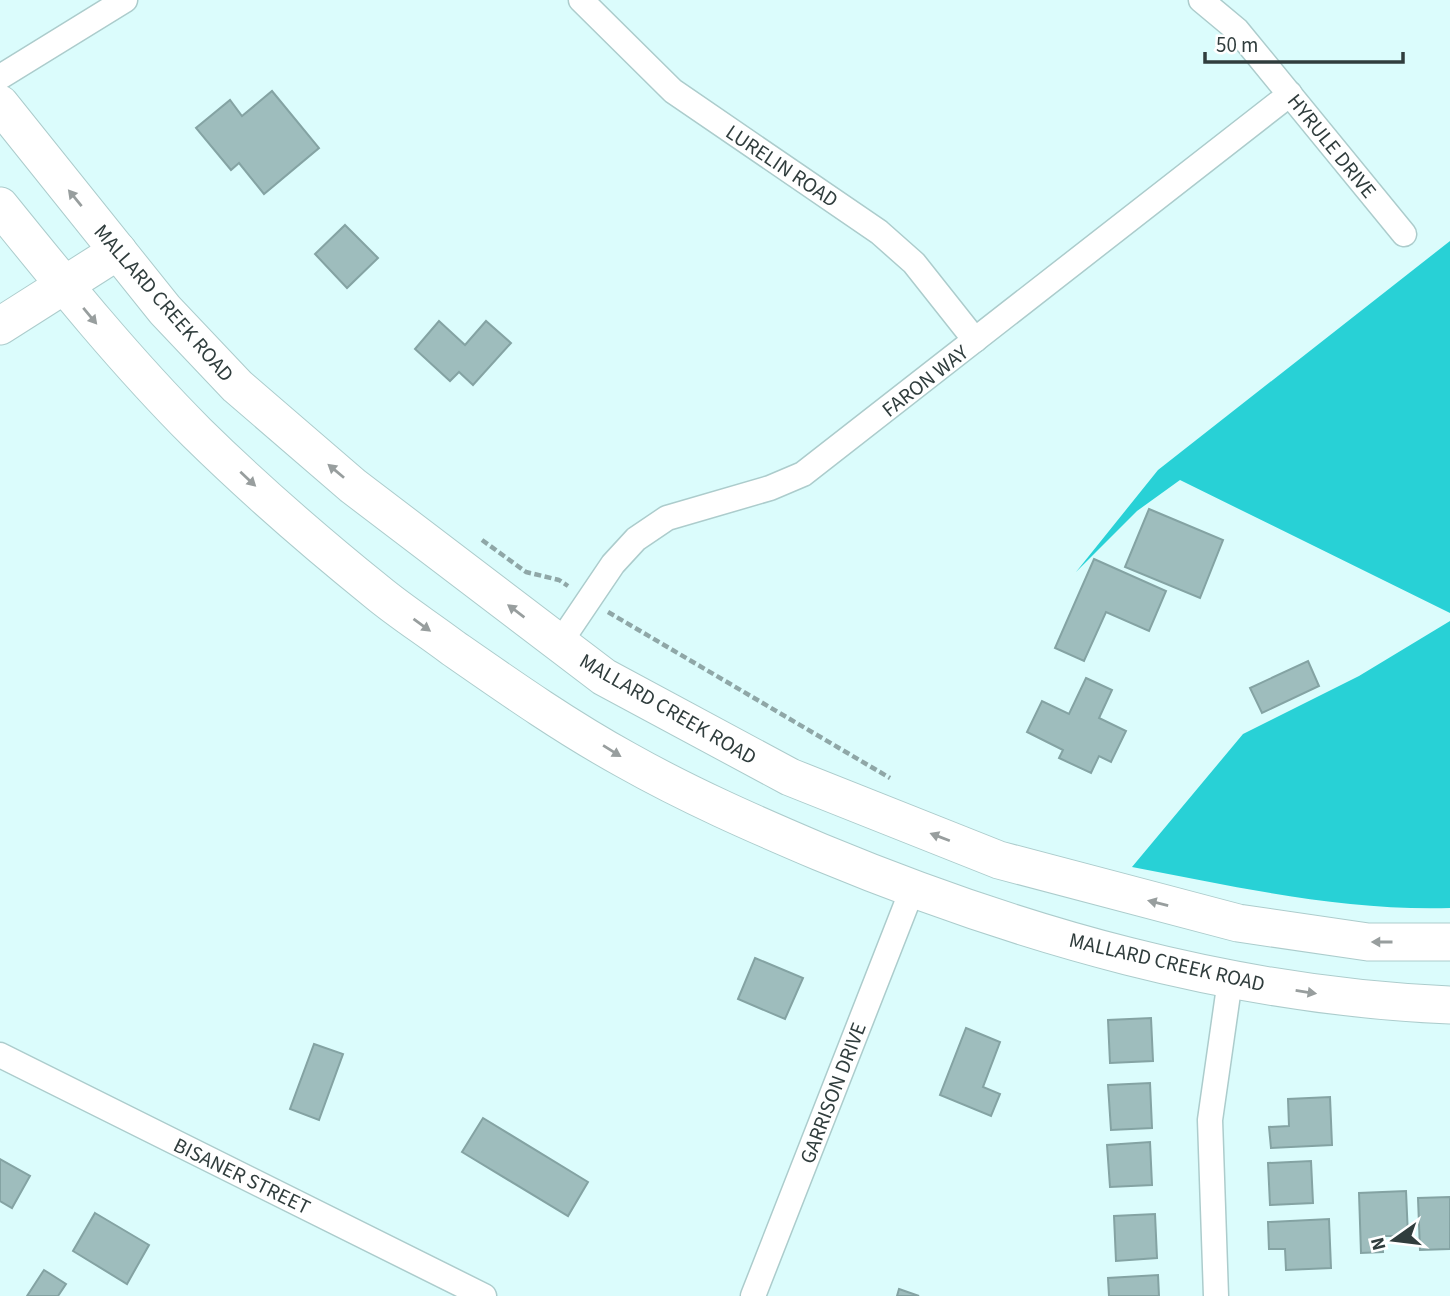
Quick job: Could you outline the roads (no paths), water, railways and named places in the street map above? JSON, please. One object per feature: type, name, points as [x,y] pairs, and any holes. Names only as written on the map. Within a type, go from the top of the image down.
[{"type":"main road","name":"MALLARD CREEK ROAD","points":[[0,104],[189,338],[237,386],[353,485],[604,677],[790,777],[999,860],[1238,923],[1368,942],[1450,942]]},
{"type":"main road","name":"MALLARD CREEK ROAD","points":[[0,206],[65,286],[197,432],[379,594],[475,663],[625,760],[740,818],[912,890],[1022,927],[1230,980],[1335,997],[1450,1005]]},
{"type":"main road","points":[[0,326],[118,251]]},
{"type":"street","points":[[0,77],[125,0]]},
{"type":"street","name":"LURELIN ROAD","points":[[581,0],[673,91],[879,232],[914,263],[975,340]]},
{"type":"street","name":"HYRULE DRIVE","points":[[1201,0],[1237,30],[1404,234]]},
{"type":"street","name":"FARON WAY","points":[[559,644],[613,564],[636,539],[667,518],[770,488],[803,474],[1290,94]]},
{"type":"street","name":"GARRISON DRIVE","points":[[753,1296],[912,890]]},
{"type":"street","points":[[1216,1296],[1210,1121],[1230,980]]},
{"type":"street","name":"BISANER STREET","points":[[0,1055],[485,1296]]}]
